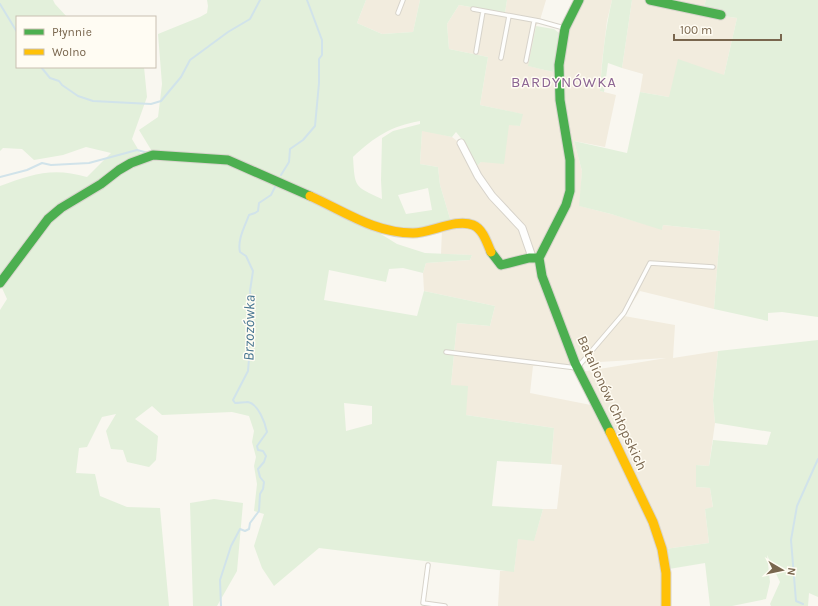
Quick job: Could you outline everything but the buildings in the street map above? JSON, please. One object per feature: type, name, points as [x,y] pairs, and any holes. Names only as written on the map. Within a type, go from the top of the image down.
[{"type":"street","points":[[0,283],[48,218],[61,208],[101,184],[119,170],[131,163],[153,155],[228,160],[313,197],[372,226],[390,231],[414,233],[466,223],[474,225],[480,231],[493,255],[501,265],[508,265],[535,258],[566,205],[571,186],[570,160],[560,100],[559,65],[565,28],[579,0]]},
{"type":"street","points":[[650,0],[721,15]]},
{"type":"street","points":[[460,143],[478,176],[492,196],[522,228],[535,258]]},
{"type":"street","name":"Batalionów Chłopskich","points":[[535,258],[578,368],[653,522],[662,549],[666,573],[666,606]]},
{"type":"lane","points":[[398,13],[402,0]]},
{"type":"lane","points":[[473,9],[565,28]]},
{"type":"lane","points":[[476,52],[483,11]]},
{"type":"lane","points":[[501,58],[509,16]]},
{"type":"lane","points":[[526,61],[534,21]]},
{"type":"lane","points":[[446,352],[578,368],[624,313],[650,264],[713,268]]},
{"type":"lane","points":[[428,565],[424,603],[445,606]]},
{"type":"shaded area","points":[[366,0],[420,0],[413,32],[382,34],[357,23]]},
{"type":"shaded area","points":[[507,0],[546,0],[540,20],[536,26],[529,66],[553,72],[562,59],[573,18],[581,0],[612,0],[607,21],[600,91],[616,95],[605,147],[574,141],[582,171],[580,206],[662,229],[663,225],[720,231],[714,309],[640,291],[624,316],[675,325],[673,358],[718,351],[713,400],[715,423],[709,466],[696,465],[696,487],[710,488],[713,508],[705,509],[709,543],[665,549],[581,372],[666,358],[533,366],[530,393],[591,405],[608,432],[652,526],[662,558],[662,606],[498,606],[500,571],[514,571],[518,538],[534,540],[543,509],[557,509],[562,465],[551,464],[554,428],[466,415],[451,385],[457,323],[490,326],[495,306],[424,291],[423,273],[426,263],[470,260],[472,255],[441,254],[442,230],[451,222],[440,185],[438,167],[420,164],[422,130],[452,137],[457,141],[470,166],[477,166],[481,162],[488,162],[509,124],[520,126],[522,114],[480,105],[488,57],[449,49],[447,24],[459,5],[505,13]]},
{"type":"shaded area","points":[[632,0],[706,0],[702,13],[737,18],[724,75],[669,97],[640,92],[643,74],[622,68]]},
{"type":"green space","points":[[0,0],[53,0],[66,16],[16,16],[16,68],[144,68],[147,97],[132,139],[142,156],[60,204],[0,278],[0,186],[22,178],[43,173],[64,172],[87,177],[111,153],[86,147],[63,155],[34,160],[22,149],[3,148],[0,151]]},
{"type":"green space","points":[[207,0],[366,0],[357,23],[382,34],[413,32],[420,0],[507,0],[505,13],[459,5],[447,24],[449,49],[488,57],[480,105],[523,114],[520,126],[509,125],[504,164],[481,162],[477,166],[465,143],[456,132],[452,137],[422,131],[420,164],[438,167],[440,185],[451,222],[429,228],[376,231],[397,244],[425,253],[472,255],[470,260],[426,263],[423,273],[403,268],[389,269],[386,282],[329,270],[324,300],[417,316],[424,291],[495,306],[490,326],[457,323],[451,385],[468,386],[466,415],[554,428],[551,464],[497,461],[492,506],[543,509],[534,541],[518,539],[514,572],[319,548],[274,586],[262,568],[254,546],[264,514],[254,511],[257,484],[254,466],[256,457],[252,442],[254,431],[249,416],[232,412],[162,415],[152,406],[135,419],[158,436],[156,460],[149,467],[127,462],[123,450],[111,449],[106,431],[116,414],[102,417],[87,447],[79,448],[76,473],[95,474],[100,496],[127,507],[160,508],[169,606],[0,606],[0,310],[7,299],[2,288],[35,238],[49,220],[153,153],[139,130],[158,117],[162,84],[158,34],[200,17],[207,13]],"holes":[[[420,121],[420,124],[393,131],[382,138],[382,199],[361,188],[358,185],[354,175],[353,157],[384,133],[400,126]],[[428,188],[432,210],[406,214],[398,195]],[[344,403],[372,406],[372,424],[346,431]]]},
{"type":"green space","points":[[612,0],[632,0],[622,68],[608,63],[604,92],[600,91],[602,68]]},
{"type":"green space","points":[[706,0],[818,0],[818,317],[782,312],[768,313],[768,321],[714,309],[720,231],[663,225],[662,230],[611,214],[579,206],[582,171],[574,141],[627,153],[640,92],[669,97],[678,59],[724,75],[737,18],[702,13]]},
{"type":"green space","points":[[536,26],[554,29],[559,33],[553,72],[528,66]]},
{"type":"green space","points":[[818,340],[818,597],[809,593],[808,606],[771,606],[770,604],[780,582],[767,555],[770,582],[766,599],[732,606],[710,606],[705,563],[669,569],[665,549],[709,543],[705,509],[713,507],[710,488],[696,487],[696,465],[709,466],[713,440],[767,445],[771,432],[715,423],[713,400],[718,351]]},
{"type":"green space","points":[[214,499],[243,503],[237,571],[217,606],[193,606],[190,503]]},
{"type":"waterway","points":[[42,68],[50,78],[59,81],[62,85],[78,96],[93,101],[151,104],[161,101],[181,77],[190,60],[228,32],[250,19],[260,0]]},
{"type":"waterway","name":"Brzozówka","points":[[281,175],[289,162],[290,149],[303,140],[315,126],[319,83],[319,59],[322,55],[322,40],[307,0]]},
{"type":"waterway","points":[[0,4],[16,30]]},
{"type":"waterway","points":[[0,177],[27,170],[42,163],[51,165],[89,163],[137,150],[148,153]]},
{"type":"waterway","name":"Brzozówka","points":[[221,606],[220,580],[231,546],[240,529],[245,531],[249,529],[250,523],[259,511],[260,494],[263,489],[264,482],[260,477],[258,469],[264,462],[266,456],[263,451],[258,450],[257,446],[267,432],[265,423],[258,410],[252,403],[235,403],[233,400],[248,371],[249,329],[252,311],[250,291],[253,271],[246,256],[240,252],[239,247],[242,233],[249,215],[258,211],[259,203],[271,195],[276,185]]},
{"type":"waterway","points":[[803,604],[796,601],[791,540],[797,506],[818,459]]},
{"type":"traffic: fast","points":[[579,0],[565,28],[559,65],[560,100],[570,160],[570,191],[566,205],[539,258],[542,276],[575,363],[610,432]]},
{"type":"traffic: fast","points":[[650,0],[721,15]]},
{"type":"traffic: fast","points":[[0,283],[48,219],[61,208],[101,184],[131,163],[153,155],[228,160],[310,196]]},
{"type":"traffic: fast","points":[[491,252],[501,265],[529,258],[539,258]]},
{"type":"traffic: slow","points":[[310,196],[372,225],[399,232],[420,232],[459,223],[473,225],[482,233],[491,252]]},
{"type":"traffic: slow","points":[[610,432],[653,522],[662,549],[666,573],[666,606]]},
{"type":"district","name":"BARDYNÓWKA","points":[[564,82]]}]
